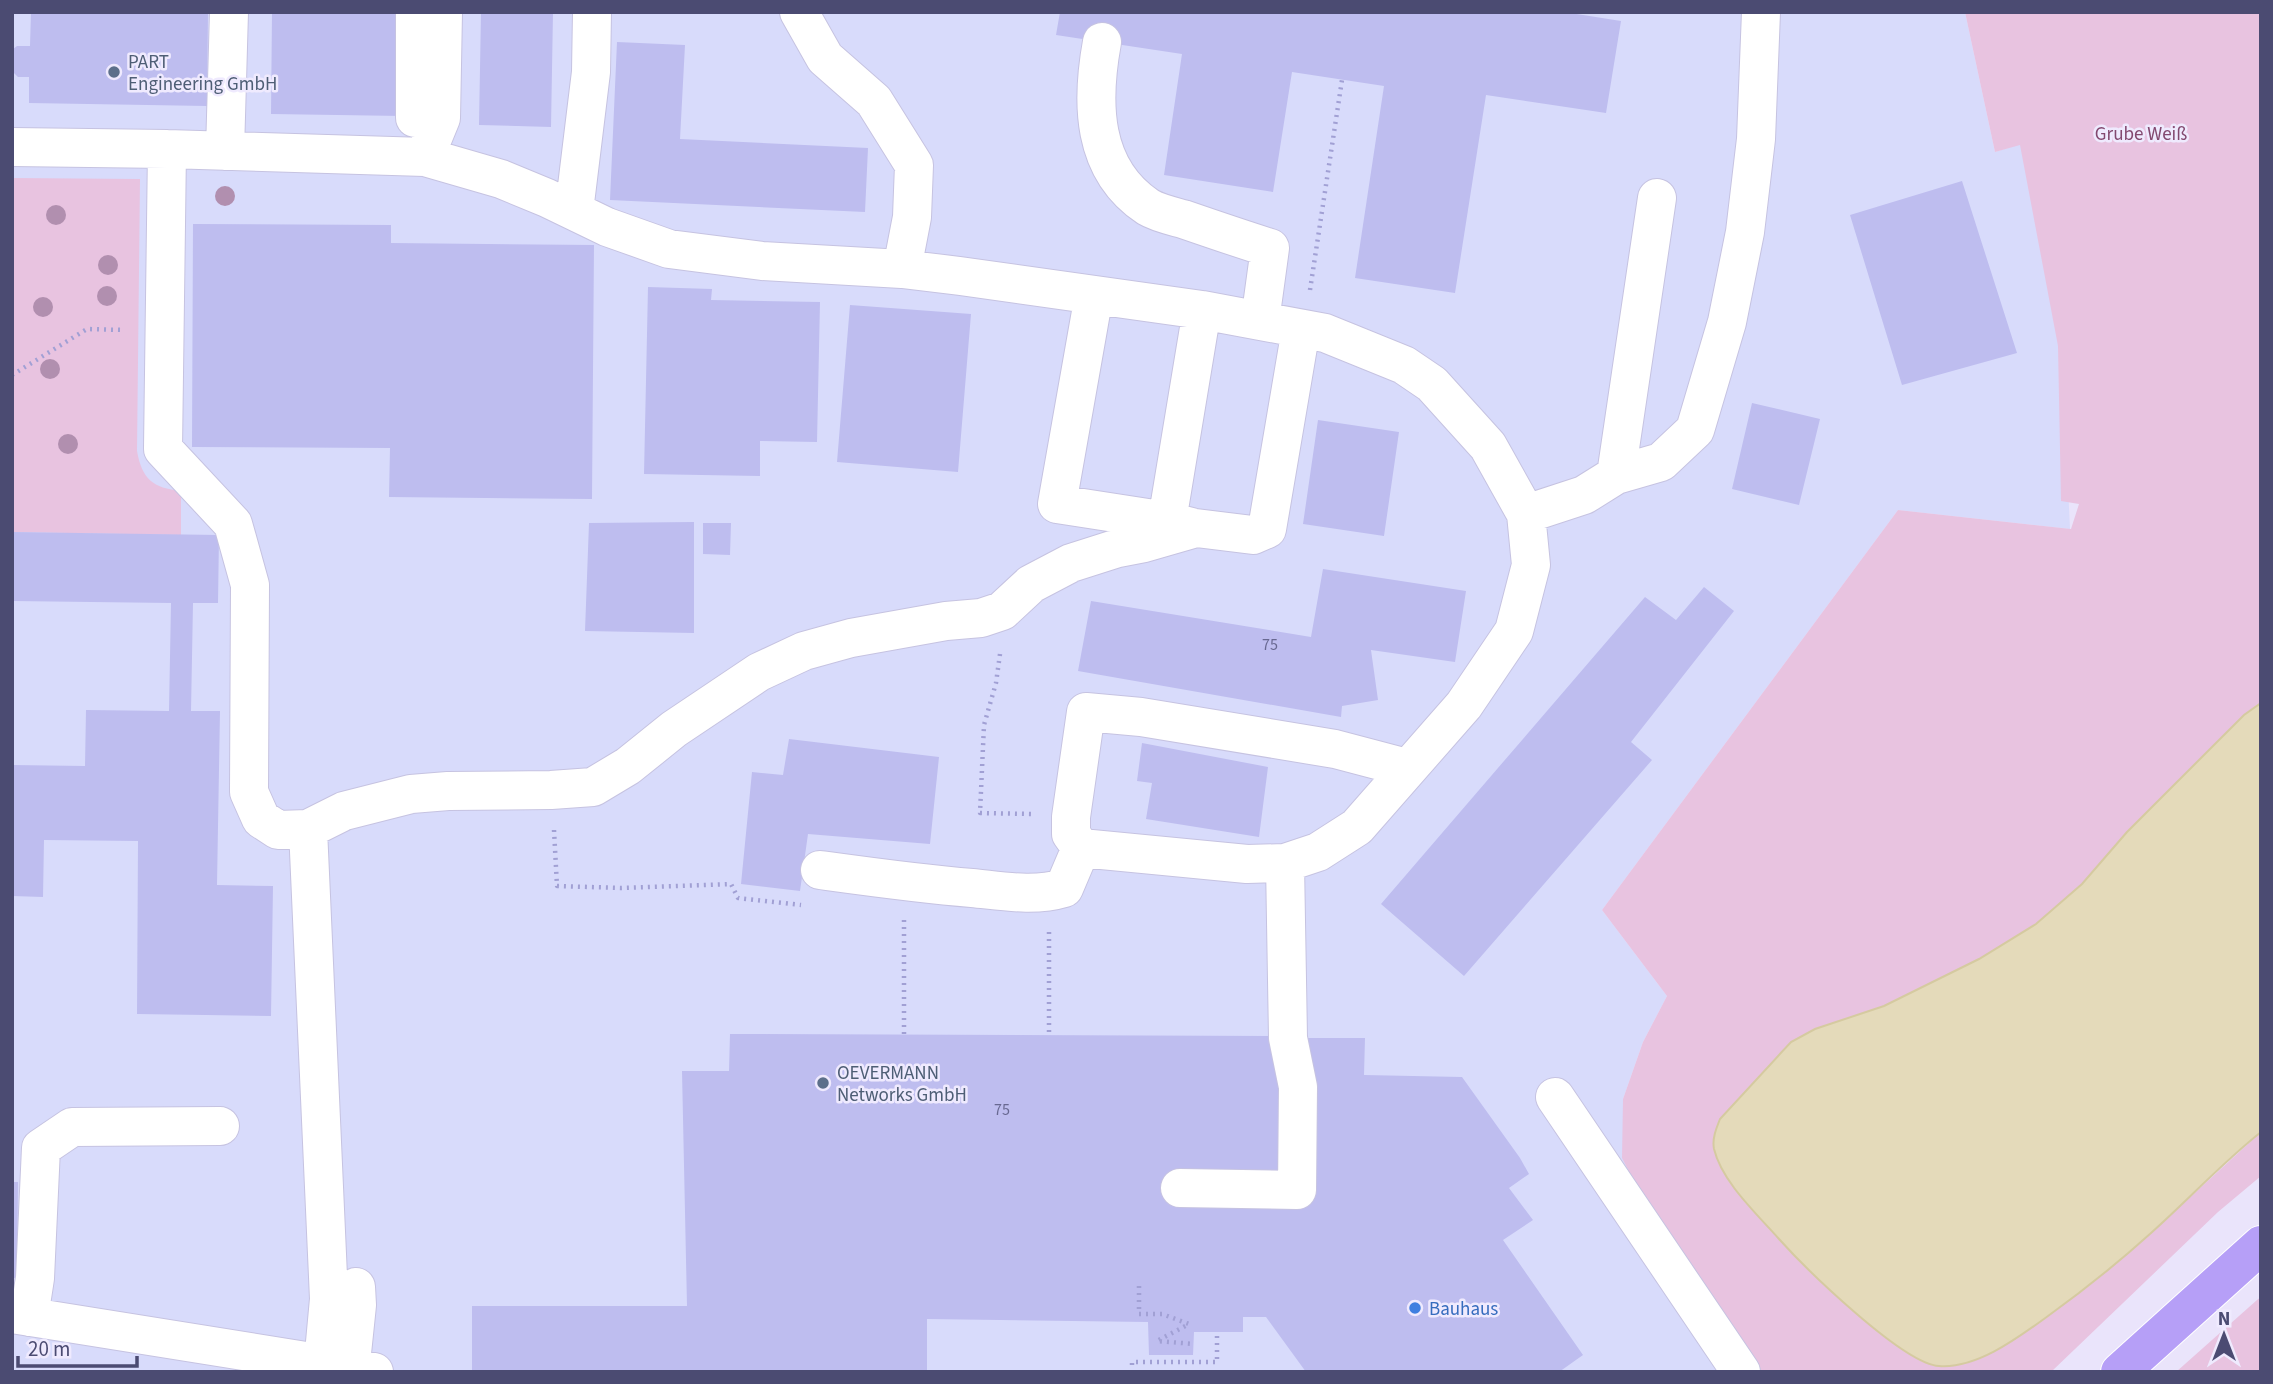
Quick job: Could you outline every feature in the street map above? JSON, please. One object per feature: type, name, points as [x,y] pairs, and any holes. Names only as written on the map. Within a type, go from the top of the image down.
[{"type":"main road","points":[[2120,1372],[2261,1245]]},
{"type":"street","points":[[225,151],[229,12]]},
{"type":"street","points":[[415,12],[414,116],[425,157]]},
{"type":"street","points":[[425,157],[440,118],[443,12]]},
{"type":"street","points":[[574,211],[591,72],[592,12]]},
{"type":"street","points":[[799,12],[825,58],[874,101],[914,165],[912,218],[902,270]]},
{"type":"street","points":[[1526,514],[1584,495],[1616,475],[1661,462],[1695,430],[1727,322],[1745,232],[1756,139],[1761,27]]},
{"type":"street","points":[[1102,42],[1094,104],[1101,139],[1112,169],[1128,190],[1150,208],[1270,248],[1260,321]]},
{"type":"street","points":[[12,147],[425,157],[501,180],[607,228],[669,249],[762,261],[902,270],[1202,310],[1325,333],[1404,365],[1432,384],[1488,446],[1526,514],[1531,565],[1514,631],[1464,705],[1357,827],[1318,852],[1285,863],[1247,864],[1082,848],[1070,835],[1086,712],[1141,717],[1335,749],[1407,768]]},
{"type":"street","points":[[167,149],[163,449],[233,524],[250,585],[249,792],[261,818],[278,831],[307,829],[344,811],[411,794],[551,790],[593,786],[628,766],[674,729],[759,672],[804,651],[851,638],[946,621],[981,618],[1002,611],[1031,584],[1070,563],[1144,543],[1182,524]]},
{"type":"street","points":[[1616,475],[1657,198]]},
{"type":"street","points":[[1094,295],[1057,504],[1253,535],[1267,529],[1302,329]]},
{"type":"street","points":[[1182,524],[1202,310]]},
{"type":"street","points":[[307,829],[328,1299],[349,1369]]},
{"type":"street","points":[[820,870],[1016,892],[1049,892],[1064,888],[1082,848]]},
{"type":"street","points":[[1180,1188],[1297,1190],[1298,1087],[1288,1038],[1285,863]]},
{"type":"street","points":[[1555,1097],[1741,1372]]},
{"type":"street","points":[[220,1126],[72,1127],[41,1148],[35,1278],[20,1316],[349,1369]]},
{"type":"street","points":[[349,1369],[357,1305],[356,1287]]},
{"type":"path","points":[[1302,329],[1342,79]]},
{"type":"path","points":[[12,375],[87,329],[113,329]]},
{"type":"path","points":[[1000,643],[996,683],[984,724],[980,813],[1013,813]]},
{"type":"path","points":[[551,790],[557,887],[621,888],[731,884],[738,898],[800,905],[820,870]]},
{"type":"path","points":[[903,880],[904,1034]]},
{"type":"path","points":[[1049,892],[1049,1035]]},
{"type":"path","points":[[1139,1286],[1139,1314],[1162,1314],[1189,1324],[1157,1341],[1194,1344]]},
{"type":"path","points":[[1132,1372],[1132,1362],[1217,1362],[1217,1332]]},
{"type":"shaded area","points":[[12,12],[1965,12],[1995,152],[2052,134],[2070,529],[1898,510],[1602,910],[1667,996],[1643,1042],[1623,1099],[1650,1212],[1762,1372],[12,1372]]},
{"type":"shaded area","points":[[2261,703],[2261,1132],[2126,1255],[2024,1333],[1997,1350],[1968,1362],[1939,1366],[1923,1361],[1880,1333],[1832,1292],[1741,1197],[1724,1173],[1714,1149],[1714,1138],[1720,1119],[1791,1042],[1815,1029],[1884,1006],[1979,959],[2036,924],[2082,884],[2127,832],[2244,715]]},
{"type":"green space","name":"Grube Weiß","points":[[1965,12],[2261,12],[2261,703],[2244,715],[2127,832],[2082,884],[2036,924],[1979,959],[1884,1006],[1815,1029],[1722,1168],[1778,1236],[1819,1278],[1885,1338],[2081,1292],[2150,1234],[2261,1132],[2261,1176],[2218,1212],[2051,1372],[1762,1372],[1650,1212],[1622,1158],[1623,1099],[1643,1042],[1667,996],[1602,910],[1898,510],[2071,529],[2079,504],[2061,501],[2058,346],[2020,145],[1995,152]]},
{"type":"green space","points":[[12,178],[140,179],[137,451],[142,469],[150,480],[163,487],[181,491],[181,535],[12,532]]},
{"type":"green space","points":[[2261,1297],[2261,1372],[2176,1372],[2257,1300]]},
{"type":"building","points":[[31,12],[208,12],[207,106],[29,103],[29,77],[18,77],[12,71],[12,50],[17,46],[30,46]]},
{"type":"building","points":[[272,12],[405,12],[403,116],[271,114]]},
{"type":"building","points":[[481,12],[553,12],[551,127],[479,125]]},
{"type":"building","points":[[1060,12],[1564,12],[1621,21],[1606,113],[1486,95],[1455,293],[1355,278],[1384,86],[1292,72],[1273,192],[1164,175],[1182,54],[1056,35]]},
{"type":"building","points":[[617,42],[685,45],[680,139],[868,148],[865,212],[610,200]]},
{"type":"building","points":[[1962,181],[2017,353],[1902,385],[1850,215]]},
{"type":"building","points":[[193,224],[391,225],[391,243],[594,245],[592,499],[389,497],[390,448],[192,447]]},
{"type":"building","points":[[648,287],[712,289],[711,300],[820,302],[817,442],[760,441],[760,476],[644,474]]},
{"type":"building","points":[[850,305],[971,314],[958,472],[837,462]]},
{"type":"building","points":[[1752,403],[1820,419],[1799,505],[1732,489]]},
{"type":"building","points":[[1318,420],[1399,432],[1384,536],[1303,524]]},
{"type":"building","points":[[694,522],[694,633],[585,631],[589,523]]},
{"type":"building","points":[[703,523],[731,523],[730,555],[703,554]]},
{"type":"building","points":[[12,532],[219,535],[218,603],[193,603],[191,711],[220,711],[217,885],[273,886],[271,1016],[137,1014],[138,841],[44,840],[43,897],[12,896],[12,765],[85,766],[86,710],[169,711],[171,603],[12,601]]},
{"type":"building","points":[[1323,569],[1466,591],[1455,662],[1371,650],[1378,700],[1342,706],[1341,717],[1078,671],[1091,601],[1311,637]]},
{"type":"building","points":[[1704,587],[1734,611],[1631,742],[1652,760],[1464,976],[1381,904],[1645,597],[1676,620]]},
{"type":"building","points":[[789,739],[939,757],[930,844],[808,834],[800,891],[741,884],[752,772],[783,775]]},
{"type":"building","points":[[1142,743],[1268,767],[1259,837],[1146,819],[1152,783],[1137,781]]},
{"type":"building","points":[[730,1034],[1365,1038],[1364,1075],[1462,1077],[1520,1158],[1529,1174],[1509,1188],[1533,1220],[1503,1240],[1583,1355],[1559,1372],[1306,1372],[1266,1317],[1243,1317],[1243,1332],[1194,1332],[1193,1355],[1149,1355],[1148,1322],[927,1319],[927,1372],[472,1372],[472,1306],[687,1306],[682,1071],[729,1071]]},
{"type":"building","points":[[12,1182],[18,1182],[17,1278],[12,1278]]},
{"type":"place","name":"PART Engineering GmbH","points":[[114,72]]},
{"type":"place","name":"OEVERMANN Networks GmbH","points":[[823,1083]]},
{"type":"place","name":"Bauhaus","points":[[1415,1308]]}]
